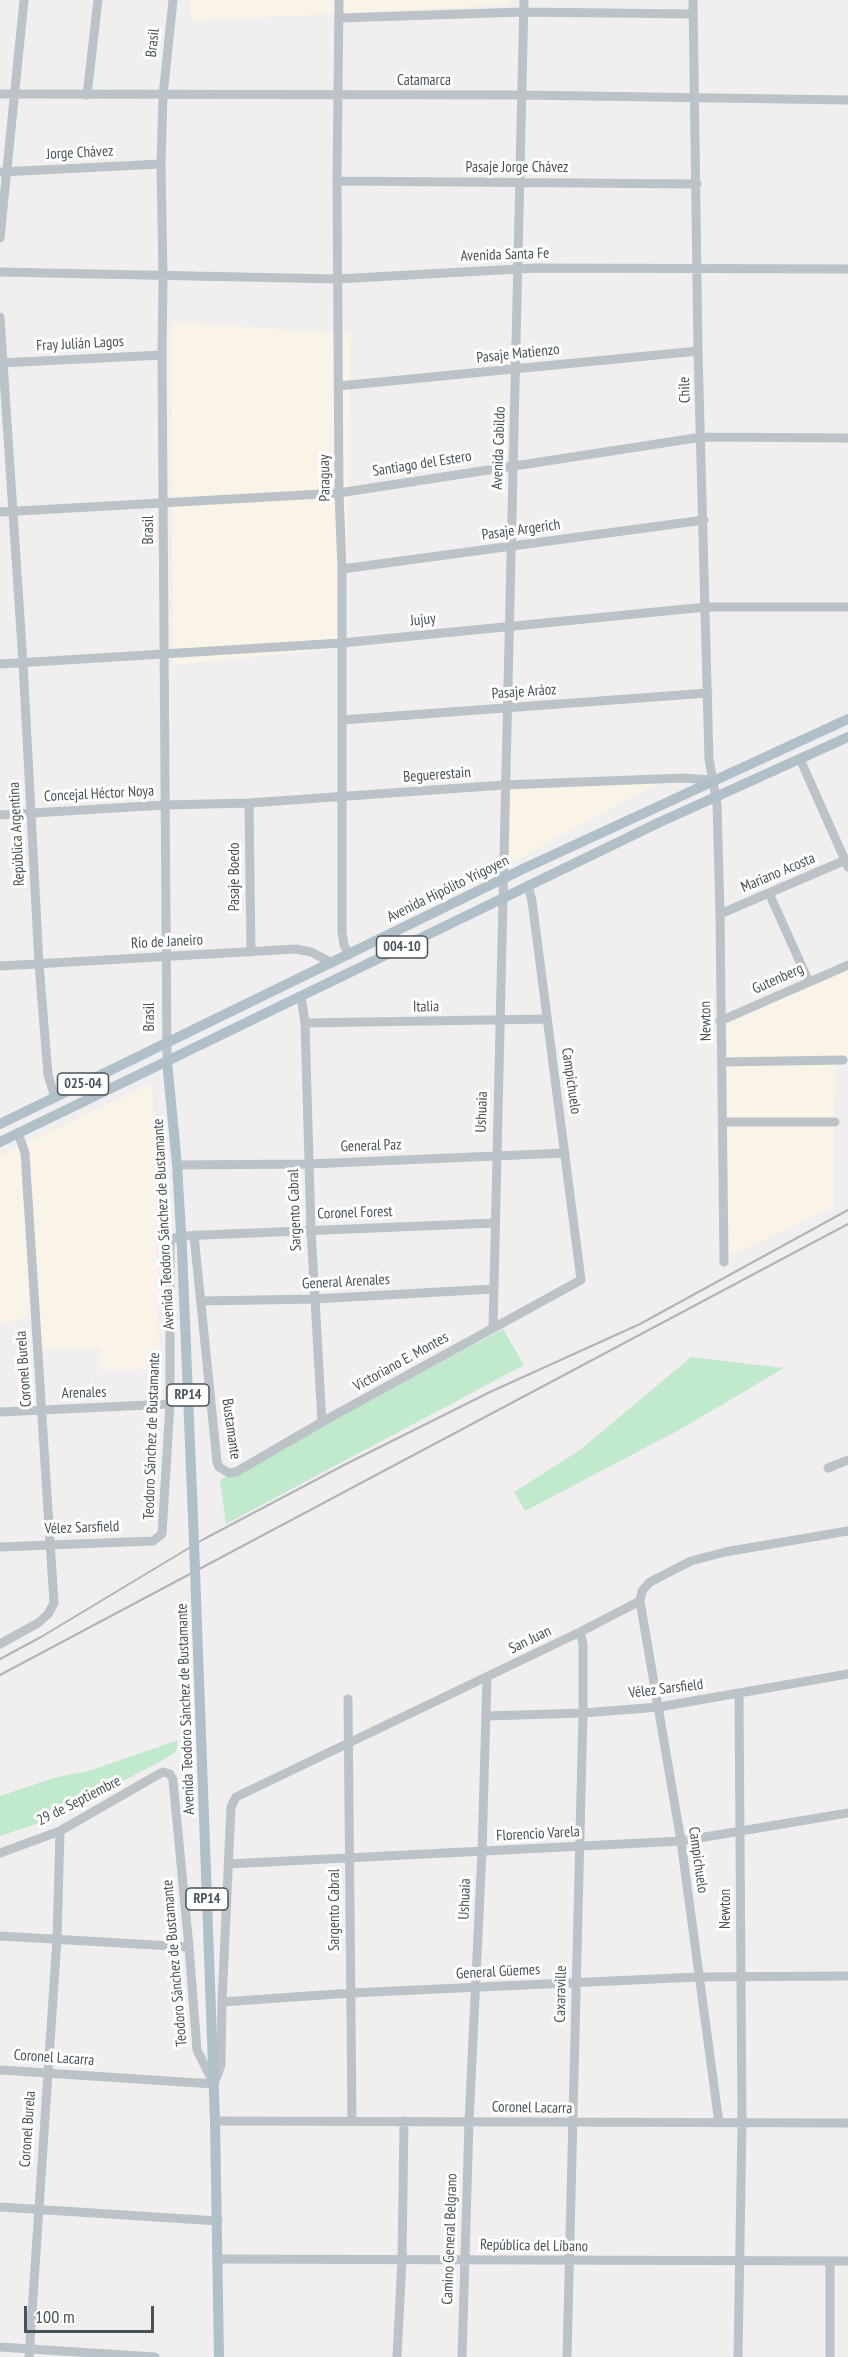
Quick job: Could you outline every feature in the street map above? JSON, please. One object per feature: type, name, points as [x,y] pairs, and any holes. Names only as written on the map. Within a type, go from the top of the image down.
[{"type":"main road","name":"Avenida Hipólito Yrigoyen","points":[[0,1124],[503,879],[848,718]]},
{"type":"main road","name":"004-10","points":[[167,1062],[528,885],[848,737]]},
{"type":"main road","name":"025-04","points":[[0,1142],[167,1062]]},
{"type":"main road","name":"Avenida Teodoro Sánchez de Bustamante","points":[[167,1062],[177,1165],[203,1746],[219,2259],[219,2357]]},
{"type":"street","points":[[0,238],[3,172],[15,94],[24,0]]},
{"type":"street","points":[[87,95],[98,0]]},
{"type":"street","name":"Brasil","points":[[167,1062],[165,1044],[162,355],[164,277],[161,164],[163,96],[173,0]]},
{"type":"street","name":"Paraguay","points":[[339,0],[337,279],[342,569],[342,933],[349,955]]},
{"type":"street","name":"Avenida Cabildo","points":[[503,898],[524,0]]},
{"type":"street","name":"Chile","points":[[693,0],[698,351],[709,759],[712,780]]},
{"type":"street","points":[[340,18],[523,12],[693,14]]},
{"type":"street","name":"Catamarca","points":[[0,94],[522,95],[848,100]]},
{"type":"street","name":"Jorge Chávez","points":[[3,172],[161,164]]},
{"type":"street","name":"Pasaje Jorge Chávez","points":[[337,181],[697,184]]},
{"type":"street","name":"Avenida Santa Fe","points":[[0,272],[337,279],[518,269],[848,270]]},
{"type":"street","name":"República Argentina","points":[[0,317],[39,964],[48,1075],[55,1097]]},
{"type":"street","name":"Pasaje Matienzo","points":[[339,386],[698,351]]},
{"type":"street","name":"Fray Julián Lagos","points":[[1,363],[162,355]]},
{"type":"street","name":"Santiago del Estero","points":[[0,512],[339,493],[514,464],[702,437],[848,438]]},
{"type":"street","name":"Pasaje Argerich","points":[[342,569],[704,520]]},
{"type":"street","name":"Jujuy","points":[[0,664],[342,643],[706,607],[848,607]]},
{"type":"street","name":"Pasaje Aráoz","points":[[342,720],[708,693]]},
{"type":"street","points":[[800,759],[847,862]]},
{"type":"street","name":"Beguerestain","points":[[164,805],[249,803],[504,785],[683,778],[712,780]]},
{"type":"street","name":"Newton","points":[[712,780],[716,797],[720,914],[724,1262]]},
{"type":"street","name":"Pasaje Boedo","points":[[249,803],[251,952]]},
{"type":"street","name":"Concejal Héctor Noya","points":[[0,815],[164,805]]},
{"type":"street","name":"Mariano Acosta","points":[[720,914],[847,862]]},
{"type":"street","name":"Campichuelo","points":[[528,885],[532,901],[581,1280]]},
{"type":"street","points":[[769,893],[809,982]]},
{"type":"street","name":"Ushuaia","points":[[494,1328],[493,1289],[503,898]]},
{"type":"street","name":"Río de Janeiro","points":[[0,966],[296,949],[311,952],[332,963]]},
{"type":"street","name":"Gutenberg","points":[[720,1021],[848,965]]},
{"type":"street","name":"Sargento Cabral","points":[[301,996],[304,1023],[314,1299],[322,1422]]},
{"type":"street","name":"Italia","points":[[304,1023],[547,1019]]},
{"type":"street","points":[[722,1062],[843,1060]]},
{"type":"street","points":[[723,1122],[835,1122]]},
{"type":"street","name":"Coronel Burela","points":[[0,1644],[38,1623],[48,1614],[54,1603],[25,1153],[18,1134]]},
{"type":"street","name":"General Paz","points":[[177,1165],[309,1164],[565,1153]]},
{"type":"street","name":"Coronel Forest","points":[[180,1236],[495,1222]]},
{"type":"street","name":"Bustamante","points":[[194,1235],[217,1462],[224,1471],[236,1472]]},
{"type":"street","name":"Teodoro Sánchez de Bustamante","points":[[162,1534],[170,1404],[170,1242],[180,1236]]},
{"type":"street","name":"Victoriano E. Montes","points":[[236,1472],[322,1422],[581,1280]]},
{"type":"street","name":"General Arenales","points":[[201,1301],[314,1299],[493,1289]]},
{"type":"street","name":"Arenales","points":[[0,1412],[170,1404]]},
{"type":"street","points":[[828,1468],[848,1460]]},
{"type":"street","name":"San Juan","points":[[228,1864],[231,1807],[236,1797],[245,1791],[580,1632],[640,1601],[642,1591],[650,1582],[698,1558],[848,1531]]},
{"type":"street","name":"Vélez Sarsfield","points":[[0,1547],[153,1541],[162,1534]]},
{"type":"street","name":"Campichuelo","points":[[640,1601],[681,1841],[719,2123]]},
{"type":"street","name":"Caxaraville","points":[[567,2357],[583,1713],[583,1644],[580,1632]]},
{"type":"street","name":"Vélez Sarsfield","points":[[487,1716],[583,1713],[658,1707],[848,1674]]},
{"type":"street","name":"Ushuaia","points":[[469,2122],[482,1852],[487,1677]]},
{"type":"street","name":"Newton","points":[[739,1694],[742,1831],[742,2124]]},
{"type":"street","name":"Sargento Cabral","points":[[348,1699],[352,2121]]},
{"type":"street","name":"29 de Septiembre","points":[[0,1853],[60,1831],[159,1774],[163,1772],[170,1774]]},
{"type":"street","name":"Teodoro Sánchez de Bustamante","points":[[170,1774],[173,1780],[197,2050],[214,2084]]},
{"type":"street","name":"Florencio Varela","points":[[228,1864],[681,1841],[848,1813]]},
{"type":"street","name":"Coronel Burela","points":[[29,2353],[46,2073],[57,1939],[60,1831]]},
{"type":"street","points":[[214,2084],[221,2065],[228,1864]]},
{"type":"street","points":[[0,1936],[189,1947]]},
{"type":"street","name":"General Güemes","points":[[222,2002],[576,1982],[698,1977],[848,1976]]},
{"type":"street","name":"Coronel Lacarra","points":[[0,2070],[214,2084]]},
{"type":"street","name":"Coronel Lacarra","points":[[215,2121],[848,2123]]},
{"type":"street","points":[[397,2357],[402,2259],[404,2121]]},
{"type":"street","name":"Camino General Belgrano","points":[[462,2357],[469,2122]]},
{"type":"street","points":[[738,2357],[742,2124]]},
{"type":"street","points":[[0,2207],[218,2221]]},
{"type":"street","name":"República del Líbano","points":[[219,2259],[464,2259],[570,2262],[848,2261]]},
{"type":"street","points":[[830,2261],[830,2357]]},
{"type":"street","points":[[0,2347],[29,2353],[155,2357]]},
{"type":"shaded area","points":[[189,0],[509,0],[509,5],[191,21]]},
{"type":"shaded area","points":[[171,322],[351,334],[345,648],[173,665]]},
{"type":"shaded area","points":[[660,782],[509,864],[510,787]]},
{"type":"shaded area","points":[[848,969],[848,1057],[835,1058],[834,1207],[723,1259],[727,1024]]},
{"type":"shaded area","points":[[152,1083],[160,1369],[99,1370],[100,1348],[42,1350],[40,1314],[0,1324],[0,1156]]},
{"type":"green space","points":[[503,1329],[524,1365],[226,1524],[220,1480]]},
{"type":"green space","points":[[691,1357],[784,1368],[679,1430],[525,1511],[514,1492],[580,1450]]},
{"type":"green space","points":[[178,1740],[176,1752],[156,1764],[45,1821],[0,1836],[0,1796],[57,1777],[89,1771]]},
{"type":"railway","points":[[0,1659],[41,1637],[204,1539],[490,1392],[640,1324],[848,1210]]},
{"type":"railway","points":[[0,1675],[848,1224]]}]
